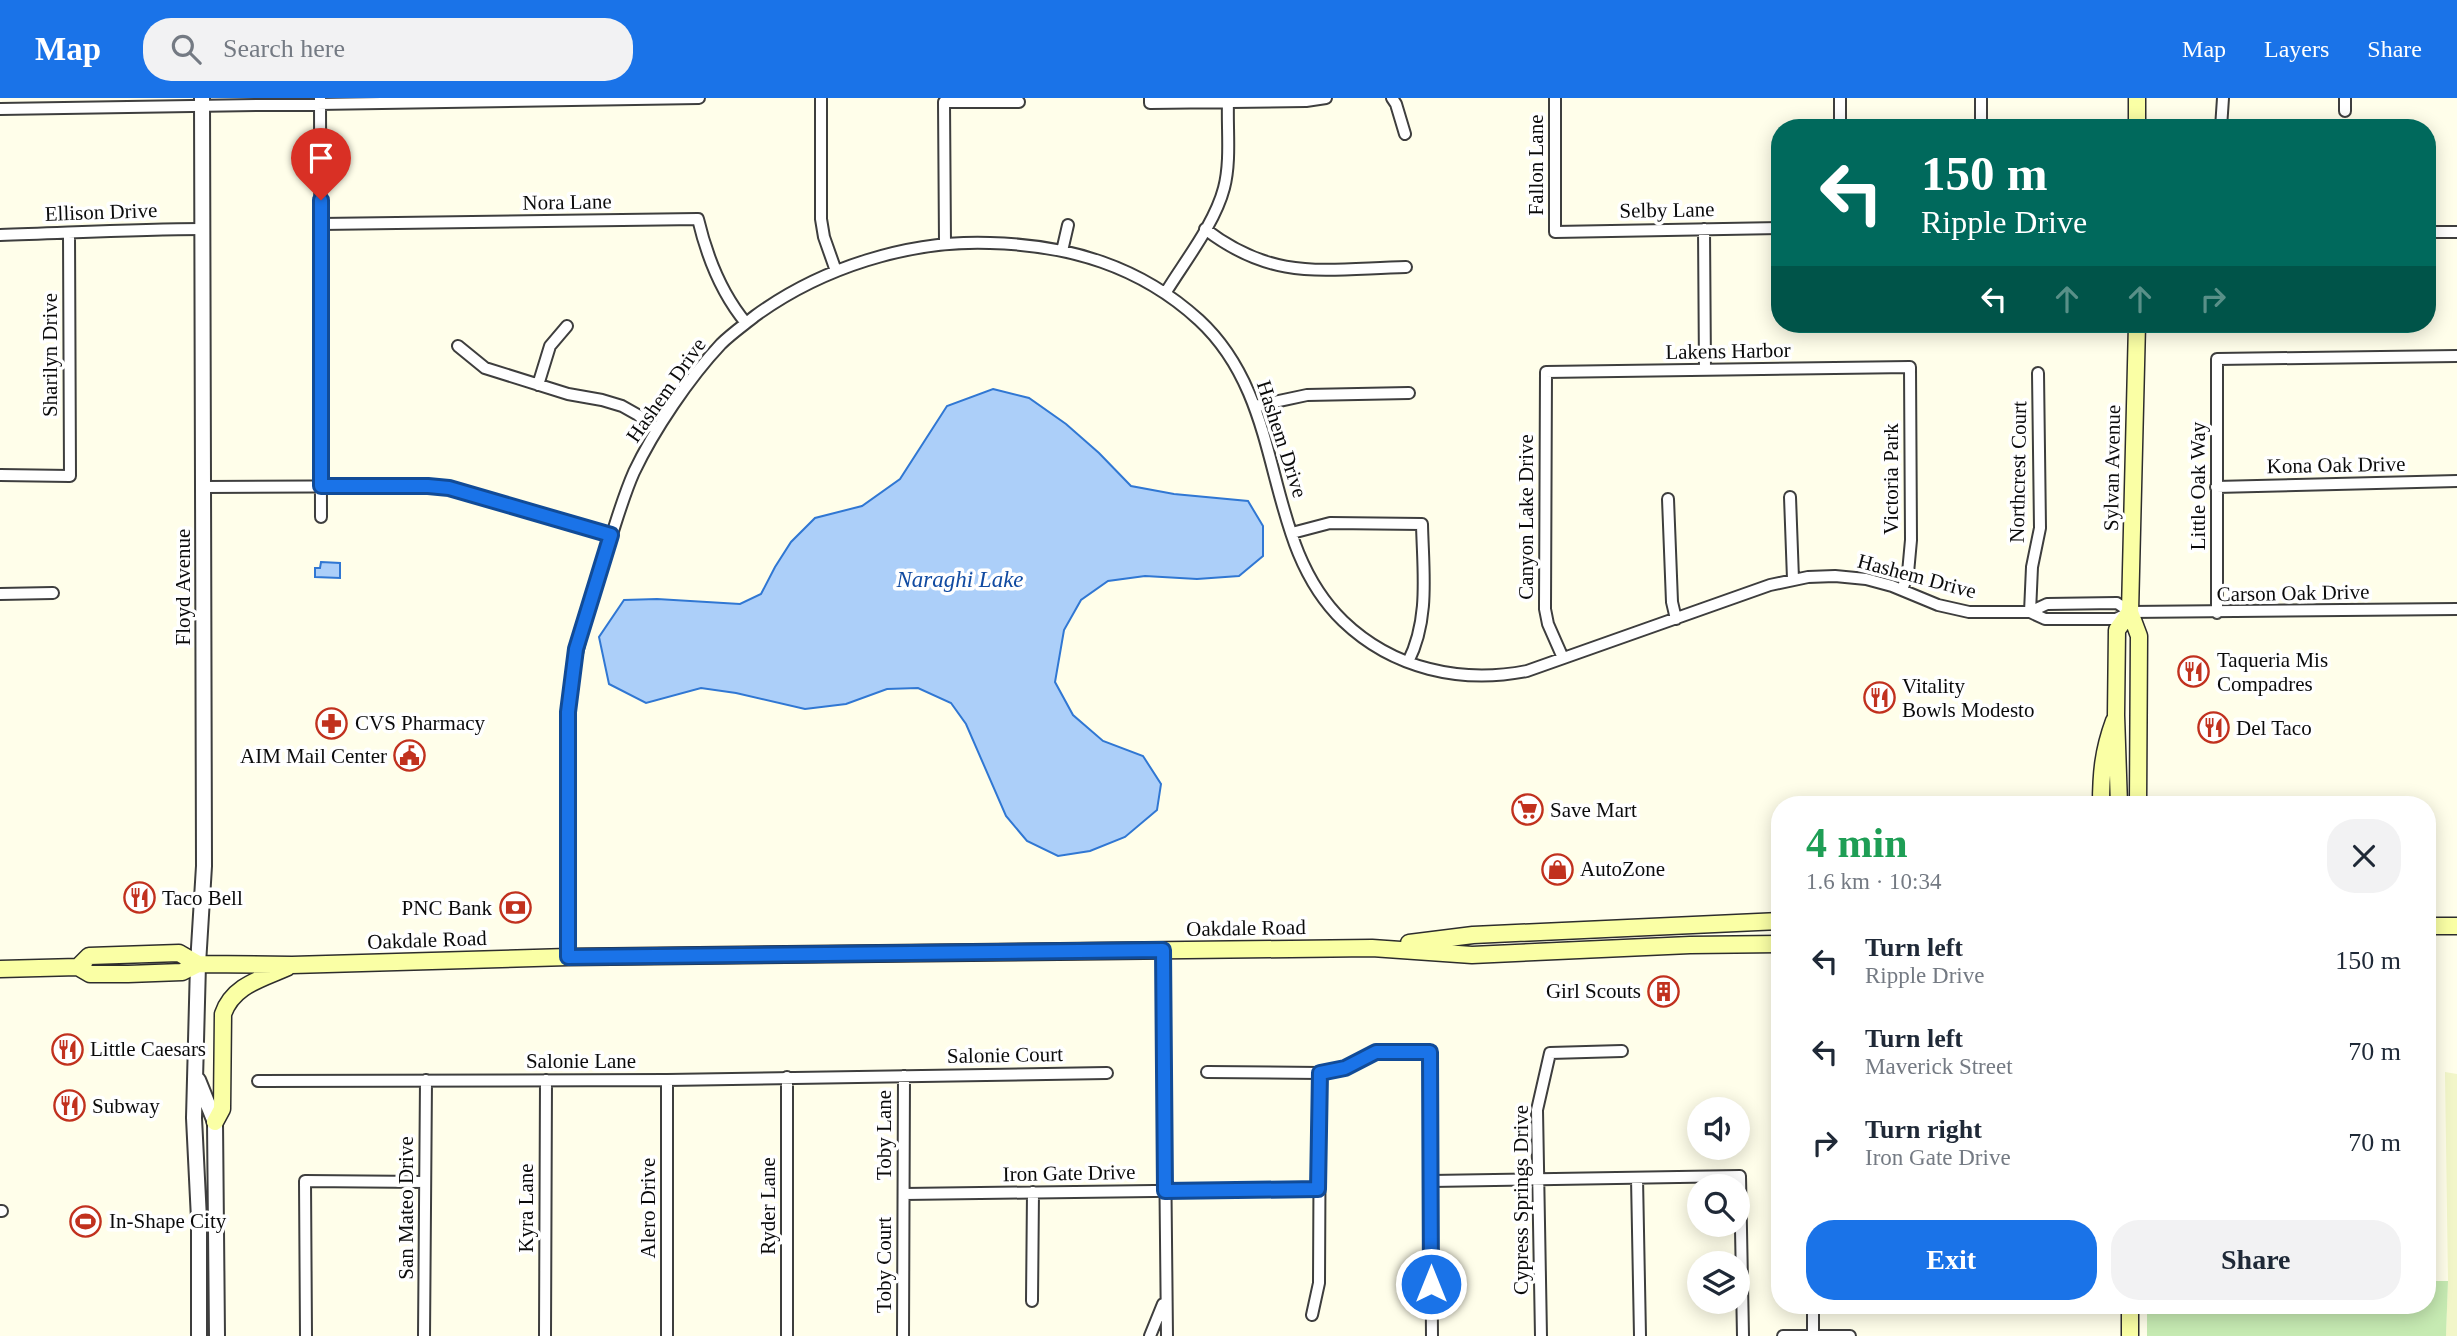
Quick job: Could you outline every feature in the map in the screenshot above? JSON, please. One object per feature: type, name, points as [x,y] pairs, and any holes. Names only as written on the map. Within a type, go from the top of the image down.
[{"type":"main road","points":[[2137,98],[2137,119]]},
{"type":"main road","name":"Sylvan Avenue","points":[[2137,333],[2130,612],[2139,636],[2138,796]]},
{"type":"main road","name":"Sylvan Avenue","points":[[2119,796],[2117,630],[2130,612]]},
{"type":"main road","points":[[2101,796],[2104,747],[2116,715]]},
{"type":"main road","name":"Oakdale Road","points":[[1372,948],[1473,935],[1771,922]]},
{"type":"main road","points":[[2436,926],[2457,926]]},
{"type":"main road","points":[[1472,955],[1511,944],[1580,939],[1591,929]]},
{"type":"main road","name":"Oakdale Road","points":[[0,969],[78,967],[90,974],[128,974],[182,972],[198,964],[292,965],[568,957],[1372,948],[1472,955],[1771,944]]},
{"type":"main road","points":[[215,1122],[222,1109],[223,1014],[227,1002],[243,987],[292,965]]},
{"type":"main road","points":[[2130,1314],[2130,1336]]},
{"type":"street","points":[[0,109],[202,102],[699,98]]},
{"type":"street","points":[[1150,100],[1228,102],[1306,101],[1326,98]]},
{"type":"street","points":[[1392,98],[1405,134]]},
{"type":"street","name":"Fallon Lane","points":[[1555,98],[1555,232]]},
{"type":"street","points":[[1840,98],[1840,119]]},
{"type":"street","points":[[1981,98],[1982,119]]},
{"type":"street","points":[[2222,119],[2223,98]]},
{"type":"street","points":[[2345,98],[2346,111]]},
{"type":"street","points":[[821,99],[821,219],[824,237],[836,271]]},
{"type":"street","points":[[320,101],[321,517]]},
{"type":"street","name":"Floyd Avenue","points":[[200,1336],[199,1219],[194,1118],[198,964],[204,866],[202,102]]},
{"type":"street","points":[[945,244],[944,102],[1019,102]]},
{"type":"street","points":[[1166,292],[1205,229],[1224,188],[1227,171],[1228,102]]},
{"type":"street","name":"Nora Lane","points":[[321,224],[698,219],[711,263],[735,310],[746,323]]},
{"type":"street","points":[[1062,251],[1068,225]]},
{"type":"street","name":"Selby Lane","points":[[1555,232],[1771,228]]},
{"type":"street","name":"Ellison Drive","points":[[0,235],[120,229],[203,229]]},
{"type":"street","points":[[1205,229],[1243,254],[1274,265],[1313,270],[1406,267]]},
{"type":"street","points":[[1704,229],[1705,370]]},
{"type":"street","points":[[2436,232],[2457,232]]},
{"type":"street","name":"Sharilyn Drive","points":[[0,475],[71,476],[69,233]]},
{"type":"street","name":"Hashem Drive","points":[[568,957],[570,682],[585,616],[635,471],[657,430],[682,393],[722,343],[746,323],[794,292],[836,271],[886,255],[945,244],[1002,243],[1062,251],[1112,264],[1166,292],[1204,324],[1239,371],[1256,406],[1305,569],[1341,619],[1371,642],[1408,662],[1454,675],[1489,676],[1527,671],[1770,585],[1818,576],[1845,576],[1874,581],[1958,610],[2030,612],[2047,604],[2117,603],[2130,612]]},
{"type":"street","points":[[538,385],[550,345],[567,326]]},
{"type":"street","points":[[458,346],[485,368],[538,385],[622,406],[657,430]]},
{"type":"street","name":"Little Oak Way","points":[[2217,613],[2217,359],[2457,356]]},
{"type":"street","name":"Lakens Harbor","points":[[1546,372],[1910,367]]},
{"type":"street","name":"Victoria Park","points":[[1902,590],[1908,573],[1912,540],[1910,367]]},
{"type":"street","name":"Canyon Lake Drive","points":[[1546,372],[1545,609],[1548,624],[1563,658]]},
{"type":"street","name":"Northcrest Court","points":[[2030,612],[2032,567],[2040,528],[2038,373]]},
{"type":"street","points":[[1256,406],[1307,396],[1409,393]]},
{"type":"street","name":"Kona Oak Drive","points":[[2216,487],[2457,481]]},
{"type":"street","points":[[204,487],[449,488],[611,535]]},
{"type":"street","points":[[1790,498],[1793,579]]},
{"type":"street","points":[[1668,499],[1675,619]]},
{"type":"street","points":[[1292,533],[1330,523],[1422,524],[1422,623],[1416,646],[1408,662]]},
{"type":"street","points":[[0,594],[53,593]]},
{"type":"street","name":"Carson Oak Drive","points":[[2130,612],[2457,609]]},
{"type":"street","points":[[1163,950],[1167,1336]]},
{"type":"street","name":"Cypress Springs Drive","points":[[1541,1336],[1536,1110],[1550,1053],[1622,1051]]},
{"type":"street","points":[[1207,1072],[1320,1073],[1345,1068],[1376,1052],[1430,1052],[1432,1336]]},
{"type":"street","name":"Salonie Court","points":[[904,1076],[1107,1073]]},
{"type":"street","points":[[1312,1315],[1319,1283],[1320,1073]]},
{"type":"street","name":"Floyd Avenue","points":[[197,1075],[215,1122],[217,1336]]},
{"type":"street","name":"Salonie Lane","points":[[258,1081],[667,1080],[904,1076]]},
{"type":"street","name":"Toby Lane","points":[[904,1076],[904,1194]]},
{"type":"street","name":"Ryder Lane","points":[[787,1077],[788,1336]]},
{"type":"street","name":"San Mateo Drive","points":[[424,1336],[426,1080]]},
{"type":"street","name":"Kyra Lane","points":[[545,1336],[546,1080]]},
{"type":"street","name":"Alero Drive","points":[[667,1080],[667,1336]]},
{"type":"street","points":[[1431,1181],[1741,1176],[1743,1336]]},
{"type":"street","points":[[1637,1178],[1640,1336]]},
{"type":"street","points":[[306,1336],[305,1181],[425,1182]]},
{"type":"street","name":"Iron Gate Drive","points":[[904,1194],[1318,1189]]},
{"type":"street","points":[[1032,1301],[1033,1192]]},
{"type":"street","name":"Toby Court","points":[[903,1336],[904,1194]]},
{"type":"street","points":[[1150,1336],[1166,1294]]},
{"type":"street","points":[[1813,1314],[1813,1335]]},
{"type":"street","points":[[1783,1336],[1850,1336]]},
{"type":"green space","points":[[2445,1072],[2457,1074],[2457,1336],[2446,1336],[2448,1281]]},
{"type":"green space","points":[[2436,1281],[2448,1281],[2446,1336],[2147,1336],[2147,1314],[2436,1314]]},
{"type":"water","name":"Naraghi Lake","points":[[993,389],[1029,398],[1066,424],[1131,486],[1174,494],[1248,501],[1263,526],[1263,556],[1239,576],[1197,579],[1145,576],[1108,581],[1081,600],[1064,630],[1055,682],[1073,715],[1103,741],[1143,756],[1161,784],[1157,810],[1125,837],[1090,851],[1058,856],[1027,841],[1006,816],[966,724],[951,703],[918,688],[887,689],[846,704],[805,709],[701,688],[646,703],[609,684],[599,637],[624,600],[657,599],[740,604],[761,594],[791,542],[815,518],[862,506],[900,479],[947,406]]},
{"type":"water","points":[[321,562],[340,563],[340,578],[315,577],[315,568],[320,568]]},
{"type":"place","name":"Taqueria Mis Compadres","points":[[2194,672]]},
{"type":"place","name":"Vitality Bowls Modesto","points":[[1879,698]]},
{"type":"place","name":"CVS Pharmacy","points":[[332,723]]},
{"type":"place","name":"Del Taco","points":[[2213,728]]},
{"type":"place","name":"AIM Mail Center","points":[[410,756]]},
{"type":"place","name":"Save Mart","points":[[1527,810]]},
{"type":"place","name":"AutoZone","points":[[1557,869]]},
{"type":"place","name":"Taco Bell","points":[[139,898]]},
{"type":"place","name":"PNC Bank","points":[[515,908]]},
{"type":"place","name":"Girl Scouts","points":[[1664,991]]},
{"type":"place","name":"Little Caesars","points":[[67,1049]]},
{"type":"place","name":"Subway","points":[[69,1106]]},
{"type":"place","name":"In-Shape City","points":[[86,1221]]},
{"type":"route","points":[[321,200],[321,486],[449,488],[611,535],[585,616],[570,682],[568,957],[1163,950],[1165,1191],[1318,1189],[1320,1073],[1345,1068],[1376,1052],[1430,1052],[1431,1284]]}]
